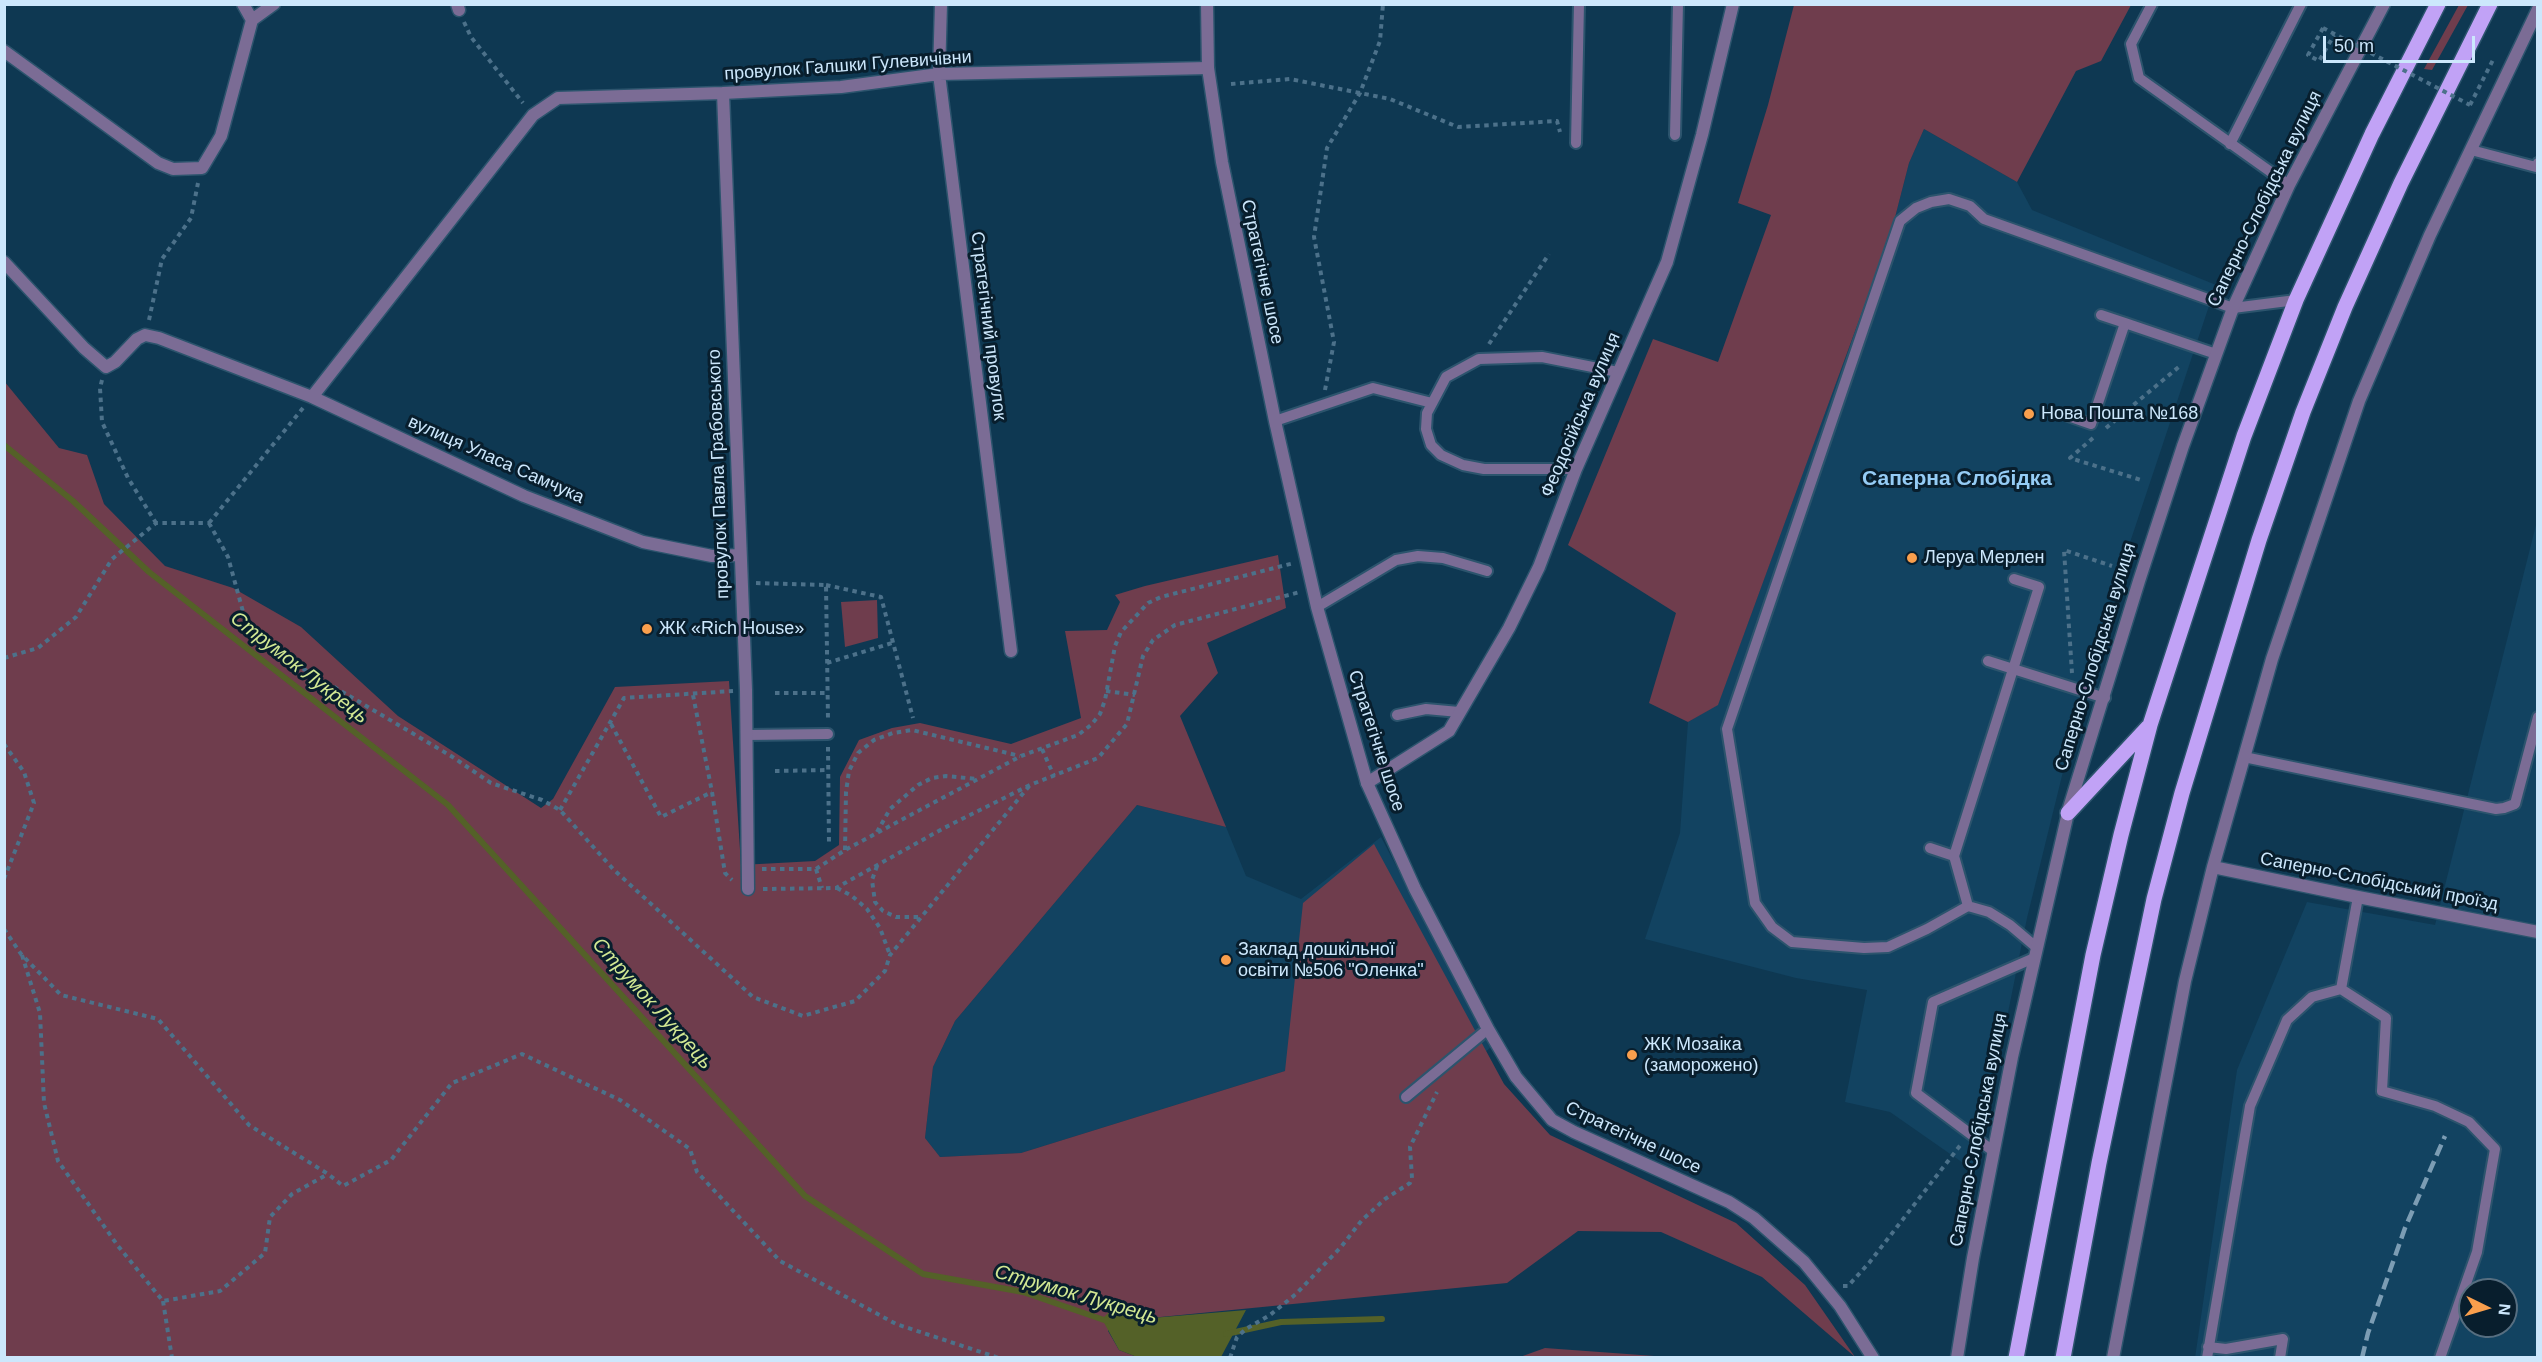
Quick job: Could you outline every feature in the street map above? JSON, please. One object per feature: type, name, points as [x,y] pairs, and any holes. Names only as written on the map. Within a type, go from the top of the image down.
[{"type":"main road","points":[[2016,1358],[2093,955],[2150,725],[2244,436],[2296,300],[2372,134],[2438,4]]},
{"type":"main road","points":[[2063,1358],[2104,1140],[2154,899],[2185,782],[2255,551],[2303,412],[2345,307],[2401,183],[2490,4]]},
{"type":"main road","points":[[2068,813],[2150,725]]},
{"type":"street","points":[[243,4],[252,20]]},
{"type":"street","points":[[4,51],[158,163],[173,169],[202,168],[221,136],[252,20],[274,4]]},
{"type":"street","name":"Стратегічний провулок","points":[[941,4],[939,74],[1011,651]]},
{"type":"street","name":"Стратегічне шосе","points":[[1206,4],[1208,68],[1222,162],[1275,421],[1317,607],[1367,783],[1415,889],[1488,1029],[1516,1077],[1536,1104],[1552,1120],[1574,1132],[1728,1202],[1754,1218],[1796,1255],[1824,1288],[1873,1358]]},
{"type":"street","name":"Феодосійська вулиця","points":[[1367,783],[1449,731],[1509,628],[1534,578],[1576,469],[1667,262],[1702,135],[1733,4]]},
{"type":"street","name":"Саперно-Слобідська вулиця","points":[[1957,1358],[1993,1151],[2035,953],[2068,813],[2105,698],[2139,580],[2233,308],[2289,185],[2384,4]]},
{"type":"street","points":[[2113,1358],[2185,981],[2213,867],[2272,659],[2359,401],[2398,306],[2538,9]]},
{"type":"street","name":"провулок Галшки Гулевичівни","points":[[533,116],[558,98],[841,87],[939,74],[1208,68]]},
{"type":"street","name":"провулок Павла Грабовського","points":[[723,93],[746,690],[748,889]]},
{"type":"street","points":[[312,397],[533,116]]},
{"type":"street","points":[[4,262],[90,355],[106,367],[115,362],[137,339],[145,335]]},
{"type":"street","name":"вулиця Уласа Самчука","points":[[145,335],[165,340],[312,397],[524,496],[643,542],[712,556],[740,555]]},
{"type":"street","name":"Саперно-Слобідський проїзд","points":[[2213,867],[2538,932]]},
{"type":"lane","points":[[1576,143],[1579,4]]},
{"type":"lane","points":[[1675,135],[1678,4]]},
{"type":"lane","points":[[2152,4],[2132,44],[2139,78],[2289,185]]},
{"type":"lane","points":[[2230,144],[2301,4]]},
{"type":"lane","points":[[2470,150],[2536,167],[2538,163]]},
{"type":"lane","points":[[1993,1151],[1916,1093],[1933,1002],[2035,953],[2010,925],[1989,912],[1968,906],[1888,947],[1864,948],[1792,942],[1772,927],[1755,903],[1727,729],[1900,222],[1916,208],[1931,202],[1949,199],[1970,206],[1984,219],[2233,308],[2296,300]]},
{"type":"lane","points":[[2101,315],[2216,354]]},
{"type":"lane","points":[[2068,416],[2091,424],[2125,323]]},
{"type":"lane","points":[[1576,469],[1484,468],[1456,462],[1441,455],[1431,445],[1426,429],[1427,413],[1446,377],[1479,359],[1542,357],[1618,372]]},
{"type":"lane","points":[[1275,421],[1373,388],[1432,403]]},
{"type":"lane","points":[[1317,607],[1396,560],[1418,556],[1443,558],[1486,571]]},
{"type":"lane","points":[[1968,906],[1954,856],[2039,587],[2014,579]]},
{"type":"lane","points":[[1988,661],[2105,698]]},
{"type":"lane","points":[[1397,715],[1426,710],[1459,712]]},
{"type":"lane","points":[[2244,757],[2496,809],[2504,808],[2515,804],[2538,717]]},
{"type":"lane","points":[[746,735],[828,734]]},
{"type":"lane","points":[[1930,848],[1954,856]]},
{"type":"lane","points":[[2341,989],[2358,897]]},
{"type":"lane","points":[[2280,1358],[2283,1339],[2208,1352],[2250,1106],[2287,1020],[2312,997],[2341,989],[2386,1018],[2382,1091],[2435,1106],[2469,1122],[2494,1149],[2477,1252],[2440,1358]]},
{"type":"lane","points":[[1406,1097],[1488,1029]]},
{"type":"path","points":[[1322,405],[1334,342],[1314,237],[1327,148],[1360,93],[1380,41],[1383,4]]},
{"type":"path","points":[[458,7],[471,37],[533,116]]},
{"type":"path","points":[[2334,35],[2319,61],[2308,55],[2323,28],[2470,105],[2494,58]]},
{"type":"path","points":[[1231,84],[1290,79],[1390,99],[1458,128],[1557,121],[1560,133]]},
{"type":"path","points":[[145,335],[162,259],[191,218],[202,168]]},
{"type":"path","points":[[1479,359],[1549,254]]},
{"type":"path","points":[[2104,429],[2181,365]]},
{"type":"path","points":[[106,367],[100,388],[102,423],[128,478],[156,524]]},
{"type":"path","points":[[4,658],[38,648],[76,618],[112,559],[156,524],[209,523],[312,397]]},
{"type":"path","points":[[2096,436],[2070,458],[2141,480]]},
{"type":"path","points":[[209,523],[228,557],[245,619],[280,655],[451,756],[491,783],[542,800],[560,810],[614,870],[753,997],[803,1017],[855,1001],[885,971],[890,955],[1030,785]]},
{"type":"path","points":[[2073,689],[2064,550],[2112,566]]},
{"type":"path","points":[[748,869],[816,869],[845,850],[1021,756],[1078,735],[1100,714],[1111,660],[1121,632],[1148,603],[1161,597],[1306,560]]},
{"type":"path","points":[[756,573],[756,584],[826,585],[881,597],[913,718]]},
{"type":"path","points":[[826,585],[829,844]]},
{"type":"path","points":[[836,888],[944,828],[1030,785],[1098,758],[1127,724],[1143,656],[1153,640],[1165,630],[1175,625],[1313,589]]},
{"type":"path","points":[[827,663],[893,643]]},
{"type":"path","points":[[560,810],[624,698],[746,690]]},
{"type":"path","points":[[1106,691],[1135,695]]},
{"type":"path","points":[[775,693],[827,693]]},
{"type":"path","points":[[693,695],[725,873],[737,885],[748,889],[836,888],[852,896],[867,909],[880,928],[890,955]]},
{"type":"path","points":[[611,724],[661,817],[712,792]]},
{"type":"path","points":[[845,850],[846,792],[849,771],[858,753],[874,740],[893,733],[912,730],[1021,756]]},
{"type":"path","points":[[4,744],[24,772],[34,802],[4,879]]},
{"type":"path","points":[[1042,749],[1054,776]]},
{"type":"path","points":[[775,771],[828,770]]},
{"type":"path","points":[[876,834],[890,809],[918,785],[932,778],[946,776],[978,779]]},
{"type":"path","points":[[877,866],[872,880],[875,902],[883,911],[896,917],[921,917]]},
{"type":"path","points":[[816,869],[822,888]]},
{"type":"path","points":[[4,929],[21,954],[61,995],[158,1019],[249,1125],[328,1174],[343,1186],[391,1160],[452,1083],[522,1054],[620,1100],[690,1149],[697,1172],[780,1261],[896,1324],[999,1358]]},
{"type":"path","points":[[21,954],[40,1013],[44,1104],[58,1161],[118,1246],[163,1301],[172,1358]]},
{"type":"path","points":[[1230,1358],[1237,1337],[1296,1294],[1341,1247],[1362,1220],[1385,1199],[1410,1183],[1412,1178],[1410,1147],[1438,1091],[1430,1077]]},
{"type":"path","points":[[1824,1288],[1848,1286],[1869,1263],[1969,1133]]},
{"type":"path","points":[[163,1301],[220,1291],[265,1252],[270,1216],[292,1194],[328,1174]]},
{"type":"path","points":[[1101,1358],[1110,1358]]},
{"type":"shaded area","points":[[1794,5],[2131,5],[2101,61],[2076,71],[2017,182],[1924,129],[1909,163],[1891,233],[1718,705],[1688,722],[1649,703],[1676,613],[1568,545],[1653,339],[1718,362],[1771,215],[1738,203],[1768,105]]},
{"type":"shaded area","points":[[2459,5],[2468,5],[2432,70],[2424,69]]},
{"type":"shaded area","points":[[1924,129],[2017,182],[2032,210],[2216,285],[2090,662],[2027,918],[1976,1172],[1890,1112],[1845,1102],[1867,990],[1796,978],[1645,939],[1680,833],[1688,722],[1718,704],[1891,233],[1909,163]]},
{"type":"shaded area","points":[[4,381],[59,448],[87,455],[104,504],[165,566],[233,588],[301,627],[398,716],[541,808],[553,799],[615,687],[729,681],[741,865],[815,861],[839,845],[840,777],[859,740],[892,728],[920,723],[1011,744],[1081,718],[1065,631],[1107,630],[1120,602],[1115,595],[1278,555],[1286,608],[1207,643],[1218,673],[1180,716],[1226,827],[1137,805],[955,1021],[933,1067],[925,1138],[940,1157],[1021,1153],[1285,1071],[1303,903],[1374,844],[1504,1084],[1550,1135],[1736,1223],[1805,1285],[1855,1357],[1762,1277],[1661,1232],[1578,1231],[1507,1283],[1140,1319],[1109,1312],[1108,1331],[1119,1350],[1137,1357],[5,1357]]},
{"type":"shaded area","points":[[2537,521],[2537,1357],[2195,1358],[2237,1070],[2307,902],[2435,925]]},
{"type":"shaded area","points":[[877,600],[878,638],[845,647],[841,602]]},
{"type":"shaded area","name":"Заклад дошкільної освіти №506 \"Оленка\"","points":[[1137,805],[1226,827],[1246,876],[1301,899],[1381,837],[1491,1047],[1395,1133],[1285,1071],[1021,1153],[940,1157],[925,1138],[933,1067],[955,1021]]},
{"type":"shaded area","points":[[1246,1310],[1221,1357],[1137,1357],[1119,1350],[1102,1319],[1109,1312],[1140,1319]]},
{"type":"shaded area","points":[[1545,1348],[1668,1357],[1520,1357]]},
{"type":"waterway","name":"Струмок Лукрець","points":[[4,445],[73,501],[149,572],[448,805],[805,1196],[923,1274],[1023,1292],[1107,1321]]},
{"type":"waterway","name":"Струмок Лукрець","points":[[1226,1334],[1281,1322],[1382,1319]]},
{"type":"railway","points":[[2362,1358],[2368,1333],[2405,1228],[2445,1136]]},
{"type":"place","name":"Нова Пошта №168","points":[[2029,414]]},
{"type":"place","name":"Леруа Мерлен","points":[[1912,558]]},
{"type":"place","name":"ЖК «Rich House»","points":[[647,629]]},
{"type":"place","name":"Заклад дошкільної освіти №506 \"Оленка\"","points":[[1226,960]]},
{"type":"place","name":"ЖК Мозаіка (заморожено)","points":[[1632,1055]]},
{"type":"district","name":"Саперна Слобідка","points":[[1957,479]]}]
